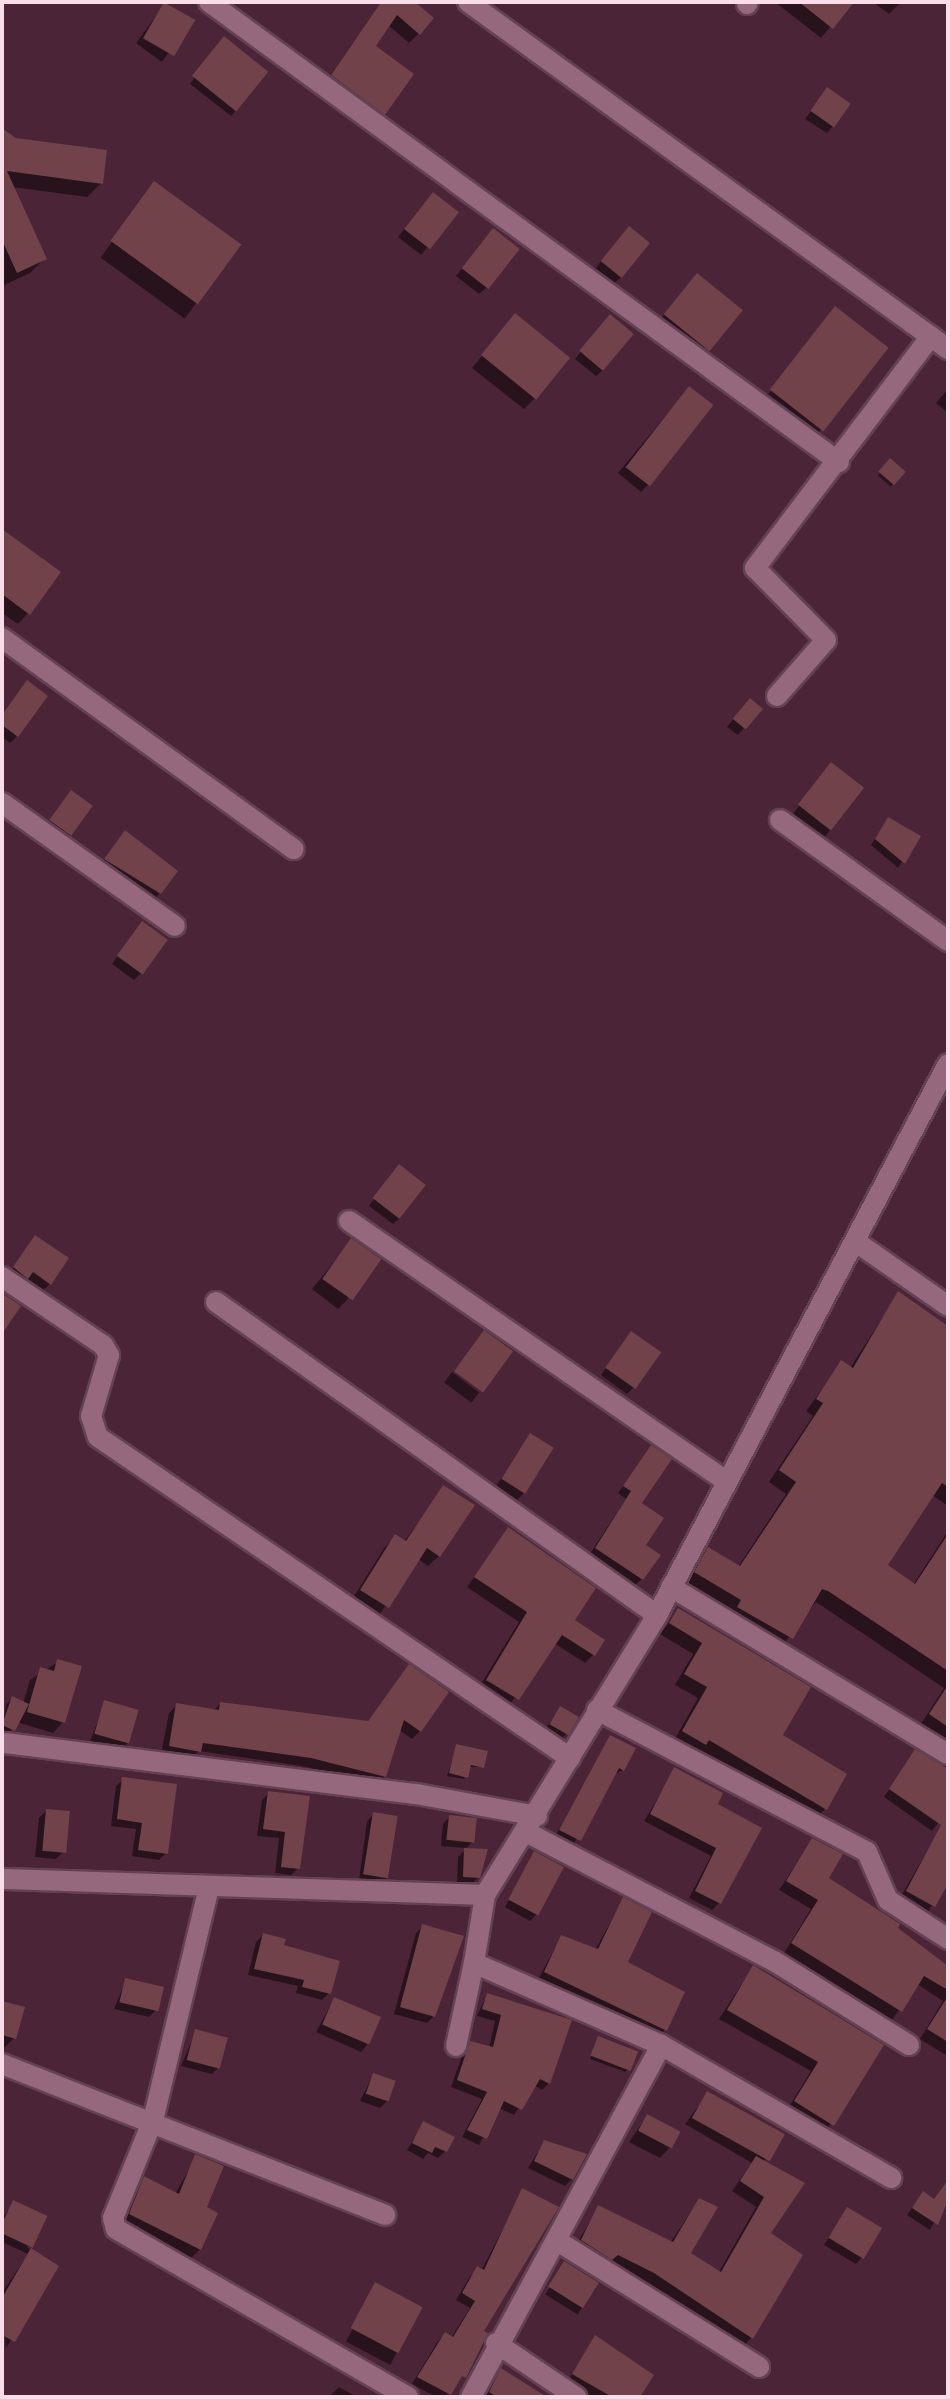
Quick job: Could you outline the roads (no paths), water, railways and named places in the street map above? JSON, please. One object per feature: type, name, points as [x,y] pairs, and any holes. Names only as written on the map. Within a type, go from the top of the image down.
[{"type":"street","points":[[209,2],[839,462]]},
{"type":"street","points":[[468,2],[948,349]]},
{"type":"street","points":[[777,696],[826,640],[755,568],[839,462],[931,336]]},
{"type":"street","points":[[2,638],[294,849]]},
{"type":"street","points":[[2,803],[175,926]]},
{"type":"street","points":[[780,820],[948,941]]},
{"type":"street","points":[[456,2046],[485,1895],[532,1824],[597,1710],[657,1615],[948,1064]]},
{"type":"street","points":[[349,1221],[727,1482]]},
{"type":"street","points":[[856,1242],[948,1306]]},
{"type":"street","points":[[2,1277],[103,1345],[109,1355],[91,1416],[98,1437],[570,1758]]},
{"type":"street","points":[[216,1302],[657,1615]]},
{"type":"street","points":[[671,1587],[948,1754]]},
{"type":"street","points":[[597,1710],[867,1852],[888,1900],[948,1938]]},
{"type":"street","points":[[5,1743],[416,1794],[532,1824],[774,1961],[909,2045]]},
{"type":"street","points":[[2,1879],[485,1895]]},
{"type":"street","points":[[209,1887],[153,2120],[113,2218],[123,2238],[408,2397]]},
{"type":"street","points":[[474,1963],[661,2045],[891,2178]]},
{"type":"street","points":[[471,2397],[496,2343],[559,2242],[661,2045]]},
{"type":"street","points":[[2,2064],[153,2120],[385,2215]]},
{"type":"street","points":[[559,2242],[759,2367]]},
{"type":"street","points":[[496,2343],[576,2397]]}]
